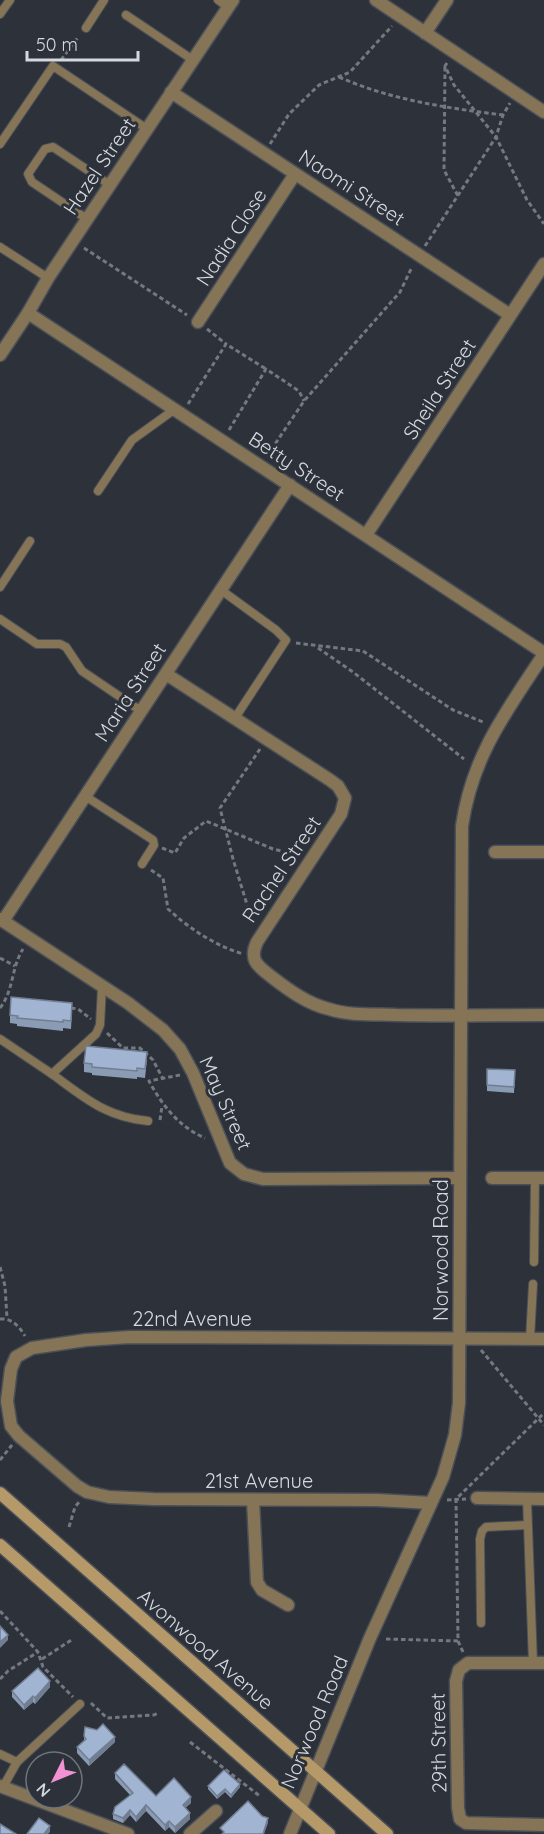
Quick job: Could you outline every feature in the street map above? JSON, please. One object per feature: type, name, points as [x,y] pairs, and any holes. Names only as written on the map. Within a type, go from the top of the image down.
[{"type":"main road","name":"Avonwood Avenue","points":[[0,1493],[387,1834]]},
{"type":"main road","points":[[0,1545],[328,1834]]},
{"type":"street","points":[[376,0],[544,112]]},
{"type":"street","points":[[426,33],[447,0]]},
{"type":"street","name":"Hazel Street","points":[[0,355],[4,341],[28,312],[48,278],[193,60],[226,2]]},
{"type":"street","name":"Naomi Street","points":[[171,92],[510,315]]},
{"type":"street","name":"Nadia Close","points":[[198,322],[295,174]]},
{"type":"street","name":"Sheila Street","points":[[366,535],[544,264]]},
{"type":"street","name":"Betty Street","points":[[28,312],[544,654]]},
{"type":"street","name":"Maria Street","points":[[2,920],[290,485]]},
{"type":"street","name":"Norwood Road","points":[[290,1834],[370,1638],[443,1477],[455,1435],[459,1403],[461,854],[464,808],[472,778],[484,750],[544,654]]},
{"type":"street","name":"Rachel Street","points":[[166,674],[330,780],[338,786],[345,798],[342,814],[261,934],[253,949],[253,957]]},
{"type":"street","points":[[495,852],[544,852]]},
{"type":"street","name":"May Street","points":[[2,920],[146,1015],[180,1049],[193,1073],[226,1157],[237,1170],[244,1174],[263,1179],[460,1178]]},
{"type":"street","points":[[253,957],[262,969],[303,999],[330,1010],[360,1014],[544,1015]]},
{"type":"street","points":[[492,1178],[540,1178]]},
{"type":"street","name":"22nd Avenue","points":[[32,1348],[86,1340],[130,1337],[544,1339]]},
{"type":"street","points":[[32,1348],[16,1357],[10,1369],[7,1401],[11,1426],[19,1436],[69,1480],[87,1492]]},
{"type":"street","name":"21st Avenue","points":[[87,1492],[110,1497],[431,1503]]},
{"type":"street","points":[[477,1498],[544,1499]]},
{"type":"street","points":[[253,1500],[257,1582],[262,1590],[288,1605]]},
{"type":"street","name":"29th Street","points":[[538,1663],[468,1663],[459,1670],[456,1682],[458,1814],[460,1820],[466,1823],[544,1825]]},
{"type":"street","points":[[1,1787],[128,1834]]},
{"type":"street","points":[[190,1834],[216,1811]]},
{"type":"lane","points":[[0,14],[10,0]]},
{"type":"lane","points":[[86,28],[104,0]]},
{"type":"lane","points":[[126,15],[193,60]]},
{"type":"lane","points":[[0,144],[53,66],[147,129]]},
{"type":"lane","points":[[87,219],[32,182],[28,174],[45,149],[53,147],[110,185]]},
{"type":"lane","points":[[0,247],[48,278]]},
{"type":"lane","points":[[98,491],[132,440],[178,411]]},
{"type":"lane","points":[[0,587],[30,541]]},
{"type":"lane","points":[[221,590],[276,630],[286,642],[236,718]]},
{"type":"lane","points":[[0,619],[37,644],[60,644],[66,647],[82,671],[141,711]]},
{"type":"lane","points":[[85,796],[151,838],[154,845],[142,864]]},
{"type":"lane","points":[[52,1074],[96,1034],[100,1025],[102,987]]},
{"type":"lane","points":[[0,1039],[107,1112],[124,1118],[148,1121]]},
{"type":"lane","points":[[534,1262],[540,1178]]},
{"type":"lane","points":[[530,1339],[533,1284]]},
{"type":"lane","points":[[526,1499],[538,1663]]},
{"type":"lane","points":[[481,1623],[480,1539],[482,1531],[486,1527],[527,1525]]},
{"type":"lane","points":[[1,1787],[17,1762],[80,1704]]},
{"type":"lane","points":[[0,1754],[17,1762]]},
{"type":"path","points":[[264,153],[289,114],[319,85],[350,72],[391,28],[397,13]]},
{"type":"path","points":[[56,67],[86,28]]},
{"type":"path","points":[[453,51],[446,66],[444,170],[458,196]]},
{"type":"path","points":[[446,66],[454,85],[496,137],[527,200],[544,224]]},
{"type":"path","points":[[339,77],[386,95],[444,107],[503,115]]},
{"type":"path","points":[[260,466],[304,401],[400,292],[418,255],[496,137],[503,115],[516,94]]},
{"type":"path","points":[[73,240],[299,391],[304,401]]},
{"type":"path","points":[[178,411],[226,344]]},
{"type":"path","points":[[222,440],[266,369]]},
{"type":"path","points":[[286,642],[363,651],[453,711],[483,722]]},
{"type":"path","points":[[316,647],[353,672],[464,759]]},
{"type":"path","points":[[261,934],[250,921],[220,808],[267,739]]},
{"type":"path","points":[[154,845],[175,853],[184,838],[206,821],[273,849],[312,859]]},
{"type":"path","points":[[142,864],[163,878],[168,909],[184,924],[224,948],[253,957]]},
{"type":"path","points":[[0,1008],[7,1000],[11,989],[18,957]]},
{"type":"path","points":[[0,958],[15,966]]},
{"type":"path","points":[[172,1077],[149,1081],[162,1104],[192,1132]]},
{"type":"path","points":[[159,1125],[162,1104]]},
{"type":"path","points":[[0,1267],[5,1286],[8,1318]]},
{"type":"path","points":[[0,1318],[8,1318],[20,1327],[32,1348]]},
{"type":"path","points":[[481,1350],[544,1425]]},
{"type":"path","points":[[386,1639],[458,1641],[456,1499],[544,1413]]},
{"type":"path","points":[[0,1460],[19,1436]]},
{"type":"path","points":[[69,1527],[75,1507],[87,1492]]},
{"type":"path","points":[[447,1500],[477,1498]]},
{"type":"path","points":[[0,1611],[38,1652],[43,1667],[80,1704],[87,1698],[107,1718],[158,1713]]},
{"type":"path","points":[[41,1660],[73,1639]]},
{"type":"path","points":[[0,1679],[8,1671],[38,1652]]},
{"type":"path","points":[[190,1742],[261,1797]]},
{"type":"building","points":[[11,997],[72,1003],[71,1021],[17,1018],[18,1016],[10,1015]]},
{"type":"building","points":[[86,1046],[147,1052],[145,1069],[137,1068],[137,1071],[92,1067],[92,1064],[84,1063]]},
{"type":"building","points":[[487,1069],[515,1070],[514,1087],[487,1085]]},
{"type":"building","points":[[0,1626],[8,1635],[0,1642]]},
{"type":"building","points":[[38,1668],[50,1681],[35,1698],[33,1696],[24,1705],[12,1691]]},
{"type":"building","points":[[103,1724],[115,1737],[89,1760],[84,1755],[84,1750],[77,1747],[86,1739],[85,1727],[97,1730]]},
{"type":"building","points":[[124,1764],[156,1796],[174,1778],[191,1797],[183,1805],[190,1813],[175,1827],[169,1821],[165,1825],[146,1805],[136,1817],[130,1810],[123,1818],[113,1814],[115,1807],[133,1793],[115,1773]]},
{"type":"building","points":[[224,1770],[240,1784],[231,1795],[225,1789],[217,1796],[208,1786]]},
{"type":"building","points":[[248,1801],[262,1816],[268,1818],[263,1834],[222,1834],[224,1832],[220,1828]]},
{"type":"building","points":[[39,1818],[50,1826],[44,1834],[27,1834]]},
{"type":"building","points":[[0,1824],[16,1834],[0,1834]]}]
